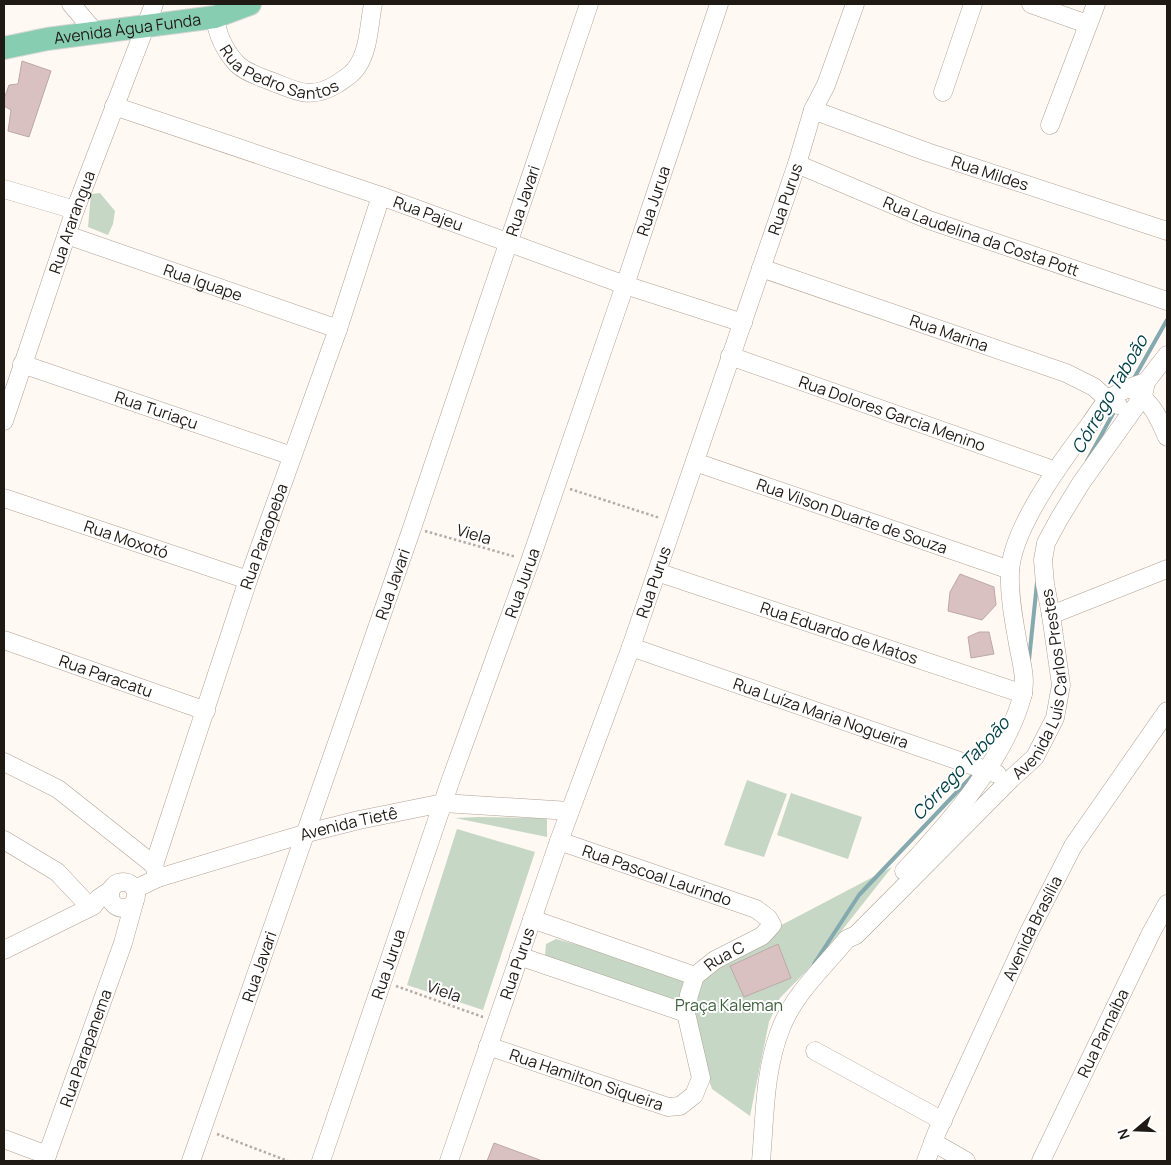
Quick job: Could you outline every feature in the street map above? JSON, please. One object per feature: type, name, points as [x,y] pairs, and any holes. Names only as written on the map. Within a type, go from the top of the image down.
[{"type":"main road","name":"Avenida Água Funda","points":[[4,48],[47,39],[215,17],[250,4]]},
{"type":"street","points":[[70,4],[95,32]]},
{"type":"street","name":"Rua Ararangua","points":[[4,421],[75,210],[154,4]]},
{"type":"street","name":"Rua Pedro Santos","points":[[215,17],[216,29],[224,47],[238,66],[300,92],[313,94],[326,90],[348,77],[358,66],[365,46],[373,4]]},
{"type":"street","name":"Rua Javari","points":[[191,1161],[412,528],[589,4]]},
{"type":"street","name":"Rua Jurua","points":[[321,1161],[444,802],[530,562],[720,4]]},
{"type":"street","name":"Rua Purus","points":[[448,1161],[559,841],[631,647],[797,164],[813,110],[826,84],[855,4]]},
{"type":"street","points":[[943,92],[972,4]]},
{"type":"street","points":[[1031,4],[1087,24]]},
{"type":"street","points":[[1050,125],[1096,4]]},
{"type":"street","name":"Rua Pajeu","points":[[114,106],[381,196],[625,285],[743,323]]},
{"type":"street","name":"Rua Mildes","points":[[813,110],[927,152],[1167,231]]},
{"type":"street","name":"Rua Laudelina da Costa Pott","points":[[797,164],[928,220],[1167,301]]},
{"type":"street","points":[[4,189],[75,210]]},
{"type":"street","name":"Rua Paraopeba","points":[[156,871],[248,580],[338,329],[381,196]]},
{"type":"street","name":"Rua Iguape","points":[[67,235],[338,329]]},
{"type":"street","name":"Rua Marina","points":[[761,268],[1066,373],[1094,387],[1108,400],[1130,413]]},
{"type":"street","name":"Avenida Luís Carlos Prestes","points":[[761,1161],[770,1065],[781,1028],[800,994],[847,939],[856,935],[1035,757],[1055,718],[1061,684],[1045,584],[1043,560],[1046,543],[1082,483],[1130,413],[1139,389],[1167,355]]},
{"type":"street","name":"Rua Dolores Garcia Menino","points":[[730,356],[1056,471]]},
{"type":"street","name":"Rua Turiaçu","points":[[22,364],[292,456]]},
{"type":"street","points":[[1139,389],[1158,414],[1167,437]]},
{"type":"street","name":"Avenida Luís Carlos Prestes","points":[[847,939],[851,928],[908,867],[987,772],[1016,716],[1023,694],[1023,673],[1010,592],[1010,570],[1018,536],[1031,510],[1056,471],[1108,400],[1139,389]]},
{"type":"street","name":"Rua Vilson Duarte de Souza","points":[[695,462],[1010,570]]},
{"type":"street","name":"Rua Moxotó","points":[[4,498],[248,580]]},
{"type":"street","points":[[1051,615],[1167,570]]},
{"type":"street","name":"Rua Eduardo de Matos","points":[[657,572],[1023,694]]},
{"type":"street","name":"Rua Paracatu","points":[[4,640],[206,711]]},
{"type":"street","name":"Rua Luíza Maria Nogueira","points":[[631,647],[1011,779]]},
{"type":"street","name":"Avenida Brasília","points":[[926,1161],[942,1121],[1029,932],[1073,846],[1167,711]]},
{"type":"street","points":[[4,762],[58,789],[156,871]]},
{"type":"street","name":"Avenida Tietê","points":[[135,896],[156,871],[359,820],[444,802],[570,811]]},
{"type":"street","points":[[4,840],[56,872],[91,906],[104,908],[113,898]]},
{"type":"street","name":"Rua Pascoal Laurindo","points":[[559,841],[756,909]]},
{"type":"street","points":[[113,898],[123,908],[131,906],[135,896],[129,883],[120,882],[113,887],[113,898],[118,918],[126,934]]},
{"type":"street","name":"Rua Parapanema","points":[[46,1158],[126,934],[135,896]]},
{"type":"street","name":"Rua Parnaíba","points":[[1041,1161],[1151,933],[1167,904]]},
{"type":"street","points":[[4,950],[91,906]]},
{"type":"street","name":"Rua C","points":[[700,1078],[686,1013],[695,976],[715,960],[762,936],[772,925],[768,918],[756,909]]},
{"type":"street","points":[[532,919],[695,976]]},
{"type":"street","points":[[519,956],[686,1013]]},
{"type":"street","name":"Rua Hamilton Siqueira","points":[[488,1046],[668,1107],[680,1106],[694,1095],[700,1078]]},
{"type":"street","points":[[815,1051],[942,1121]]},
{"type":"street","points":[[4,1139],[46,1158]]},
{"type":"street","points":[[933,1142],[966,1161]]},
{"type":"path","points":[[556,485],[673,522]]},
{"type":"path","name":"Viela","points":[[412,528],[530,562]]},
{"type":"path","name":"Viela","points":[[383,982],[496,1022]]},
{"type":"path","points":[[203,1129],[288,1161]]},
{"type":"green space","points":[[100,193],[115,211],[113,224],[108,235],[88,227],[91,194]]},
{"type":"green space","points":[[747,780],[787,794],[764,857],[724,845]]},
{"type":"green space","points":[[791,793],[862,817],[848,859],[777,835]]},
{"type":"green space","points":[[455,818],[547,818],[547,837]]},
{"type":"green space","points":[[457,829],[535,852],[483,1010],[407,985]]},
{"type":"green space","name":"Praça Kaleman","points":[[892,867],[824,953],[780,998],[769,1022],[750,1116],[712,1089],[686,1013],[545,956],[546,944],[556,939],[695,976],[726,954]]},
{"type":"building","points":[[22,61],[51,71],[29,137],[8,131],[11,110],[4,106],[4,99],[9,85],[18,84]]},
{"type":"building","points":[[960,574],[994,587],[996,605],[982,620],[948,611],[950,592]]},
{"type":"building","points":[[979,632],[989,632],[994,654],[971,658],[968,637]]},
{"type":"building","points":[[778,944],[791,978],[744,997],[730,966]]},
{"type":"building","points":[[494,1143],[540,1160],[540,1161],[487,1161]]},
{"type":"waterway","name":"Córrego Taboão","points":[[1133,380],[1167,320]]},
{"type":"waterway","name":"Córrego Taboão","points":[[1087,461],[1115,410]]},
{"type":"waterway","name":"Córrego Taboão","points":[[1029,660],[1037,583]]},
{"type":"waterway","name":"Córrego Taboão","points":[[814,964],[859,895],[975,773]]}]
